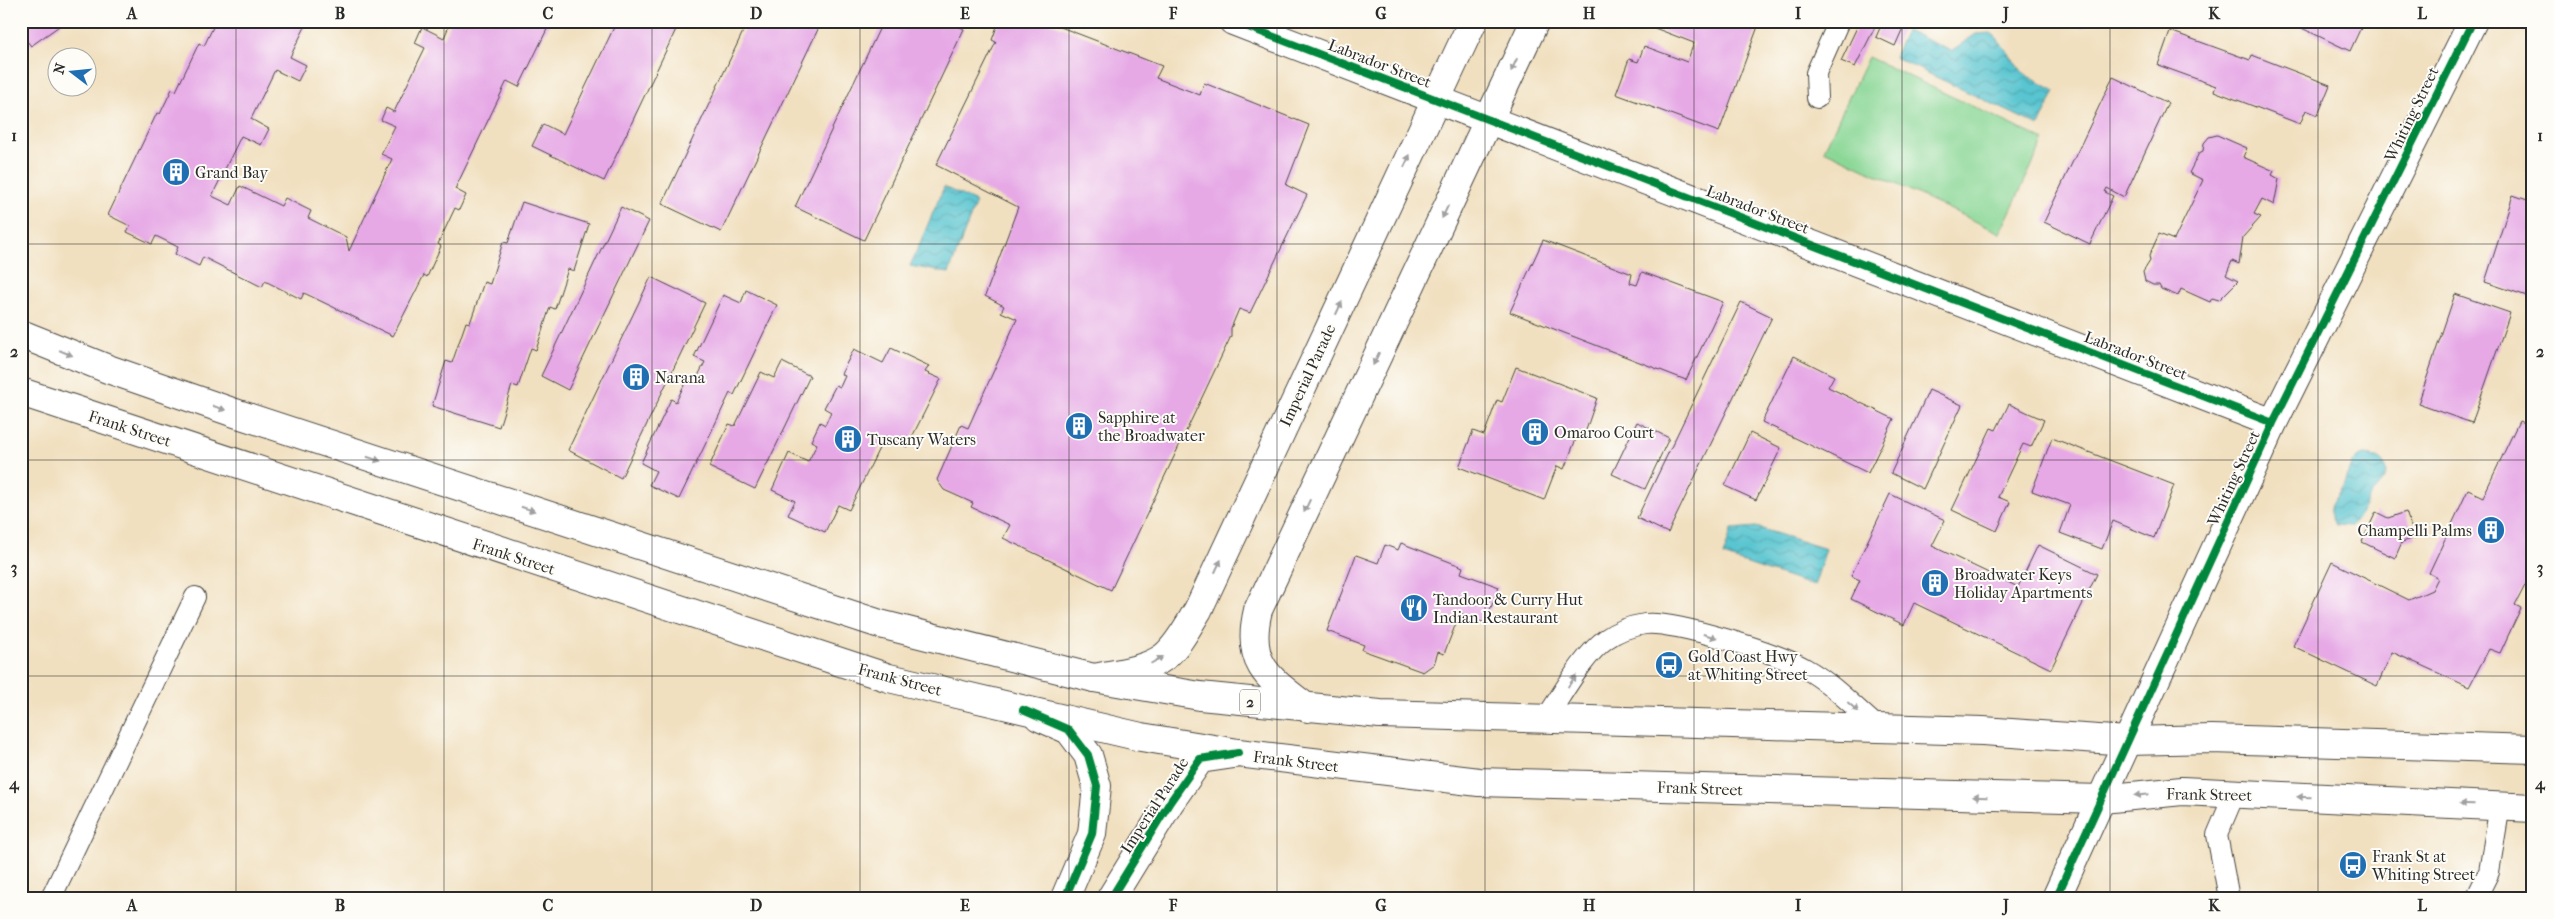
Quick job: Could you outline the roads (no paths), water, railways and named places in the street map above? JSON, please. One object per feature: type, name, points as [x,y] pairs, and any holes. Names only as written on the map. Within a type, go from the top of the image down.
[{"type":"main road","name":"Labrador Street","points":[[1233,21],[2273,423]]},
{"type":"main road","name":"Imperial Parade","points":[[1094,678],[1146,666],[1164,657],[1173,648],[1198,610],[1473,21]]},
{"type":"main road","points":[[1307,708],[1266,676],[1262,668],[1254,641],[1254,626],[1258,610],[1535,21]]},
{"type":"main road","name":"Whiting Street","points":[[2056,898],[2273,423],[2473,21]]},
{"type":"main road","name":"2","points":[[21,334],[108,369],[232,412],[880,624],[1094,678],[1200,696],[1380,714],[1983,731],[2128,741],[2212,738],[2533,749]]},
{"type":"main road","name":"Frank Street","points":[[21,392],[760,638],[889,678],[1141,736],[1238,753],[1479,782],[2102,800],[2182,790],[2234,795],[2500,805],[2533,808]]},
{"type":"main road","points":[[1023,710],[1069,730],[1088,755],[1098,786],[1092,834],[1065,898]]},
{"type":"main road","name":"Imperial Parade","points":[[1111,898],[1170,802],[1200,759],[1238,753]]},
{"type":"lane","points":[[1817,98],[1816,73],[1839,21]]},
{"type":"lane","points":[[52,898],[195,597]]},
{"type":"lane","points":[[1544,720],[1586,660],[1605,639],[1625,629],[1646,624],[1669,625],[1713,636],[1805,668],[1822,679],[1880,729]]},
{"type":"lane","points":[[2229,898],[2217,834],[2234,795]]},
{"type":"lane","points":[[2476,898],[2489,872],[2500,805]]},
{"type":"water","points":[[1906,30],[1951,51],[1976,34],[1991,33],[1997,38],[2024,74],[2055,91],[2039,126],[1894,57]]},
{"type":"water","points":[[944,187],[976,202],[949,273],[910,266]]},
{"type":"water","points":[[2365,455],[2375,457],[2383,463],[2386,474],[2384,479],[2351,526],[2336,525],[2330,512],[2332,502],[2343,487],[2353,462]]},
{"type":"water","points":[[1756,527],[1826,549],[1814,586],[1723,556],[1732,529]]},
{"type":"place","name":"Grand Bay","points":[[176,172]]},
{"type":"place","name":"Narana","points":[[636,377]]},
{"type":"place","name":"Sapphire at the Broadwater","points":[[1079,426]]},
{"type":"place","name":"Omaroo Court","points":[[1535,432]]},
{"type":"place","name":"Tuscany Waters","points":[[848,439]]},
{"type":"place","name":"Champelli Palms","points":[[2491,530]]},
{"type":"place","name":"Broadwater Keys Holiday Apartments","points":[[1935,583]]},
{"type":"place","name":"Tandoor & Curry Hut Indian Restaurant","points":[[1414,608]]},
{"type":"place","name":"Gold Coast Hwy at Whiting Street","points":[[1669,665]]},
{"type":"place","name":"Frank St at Whiting Street","points":[[2353,865]]}]
